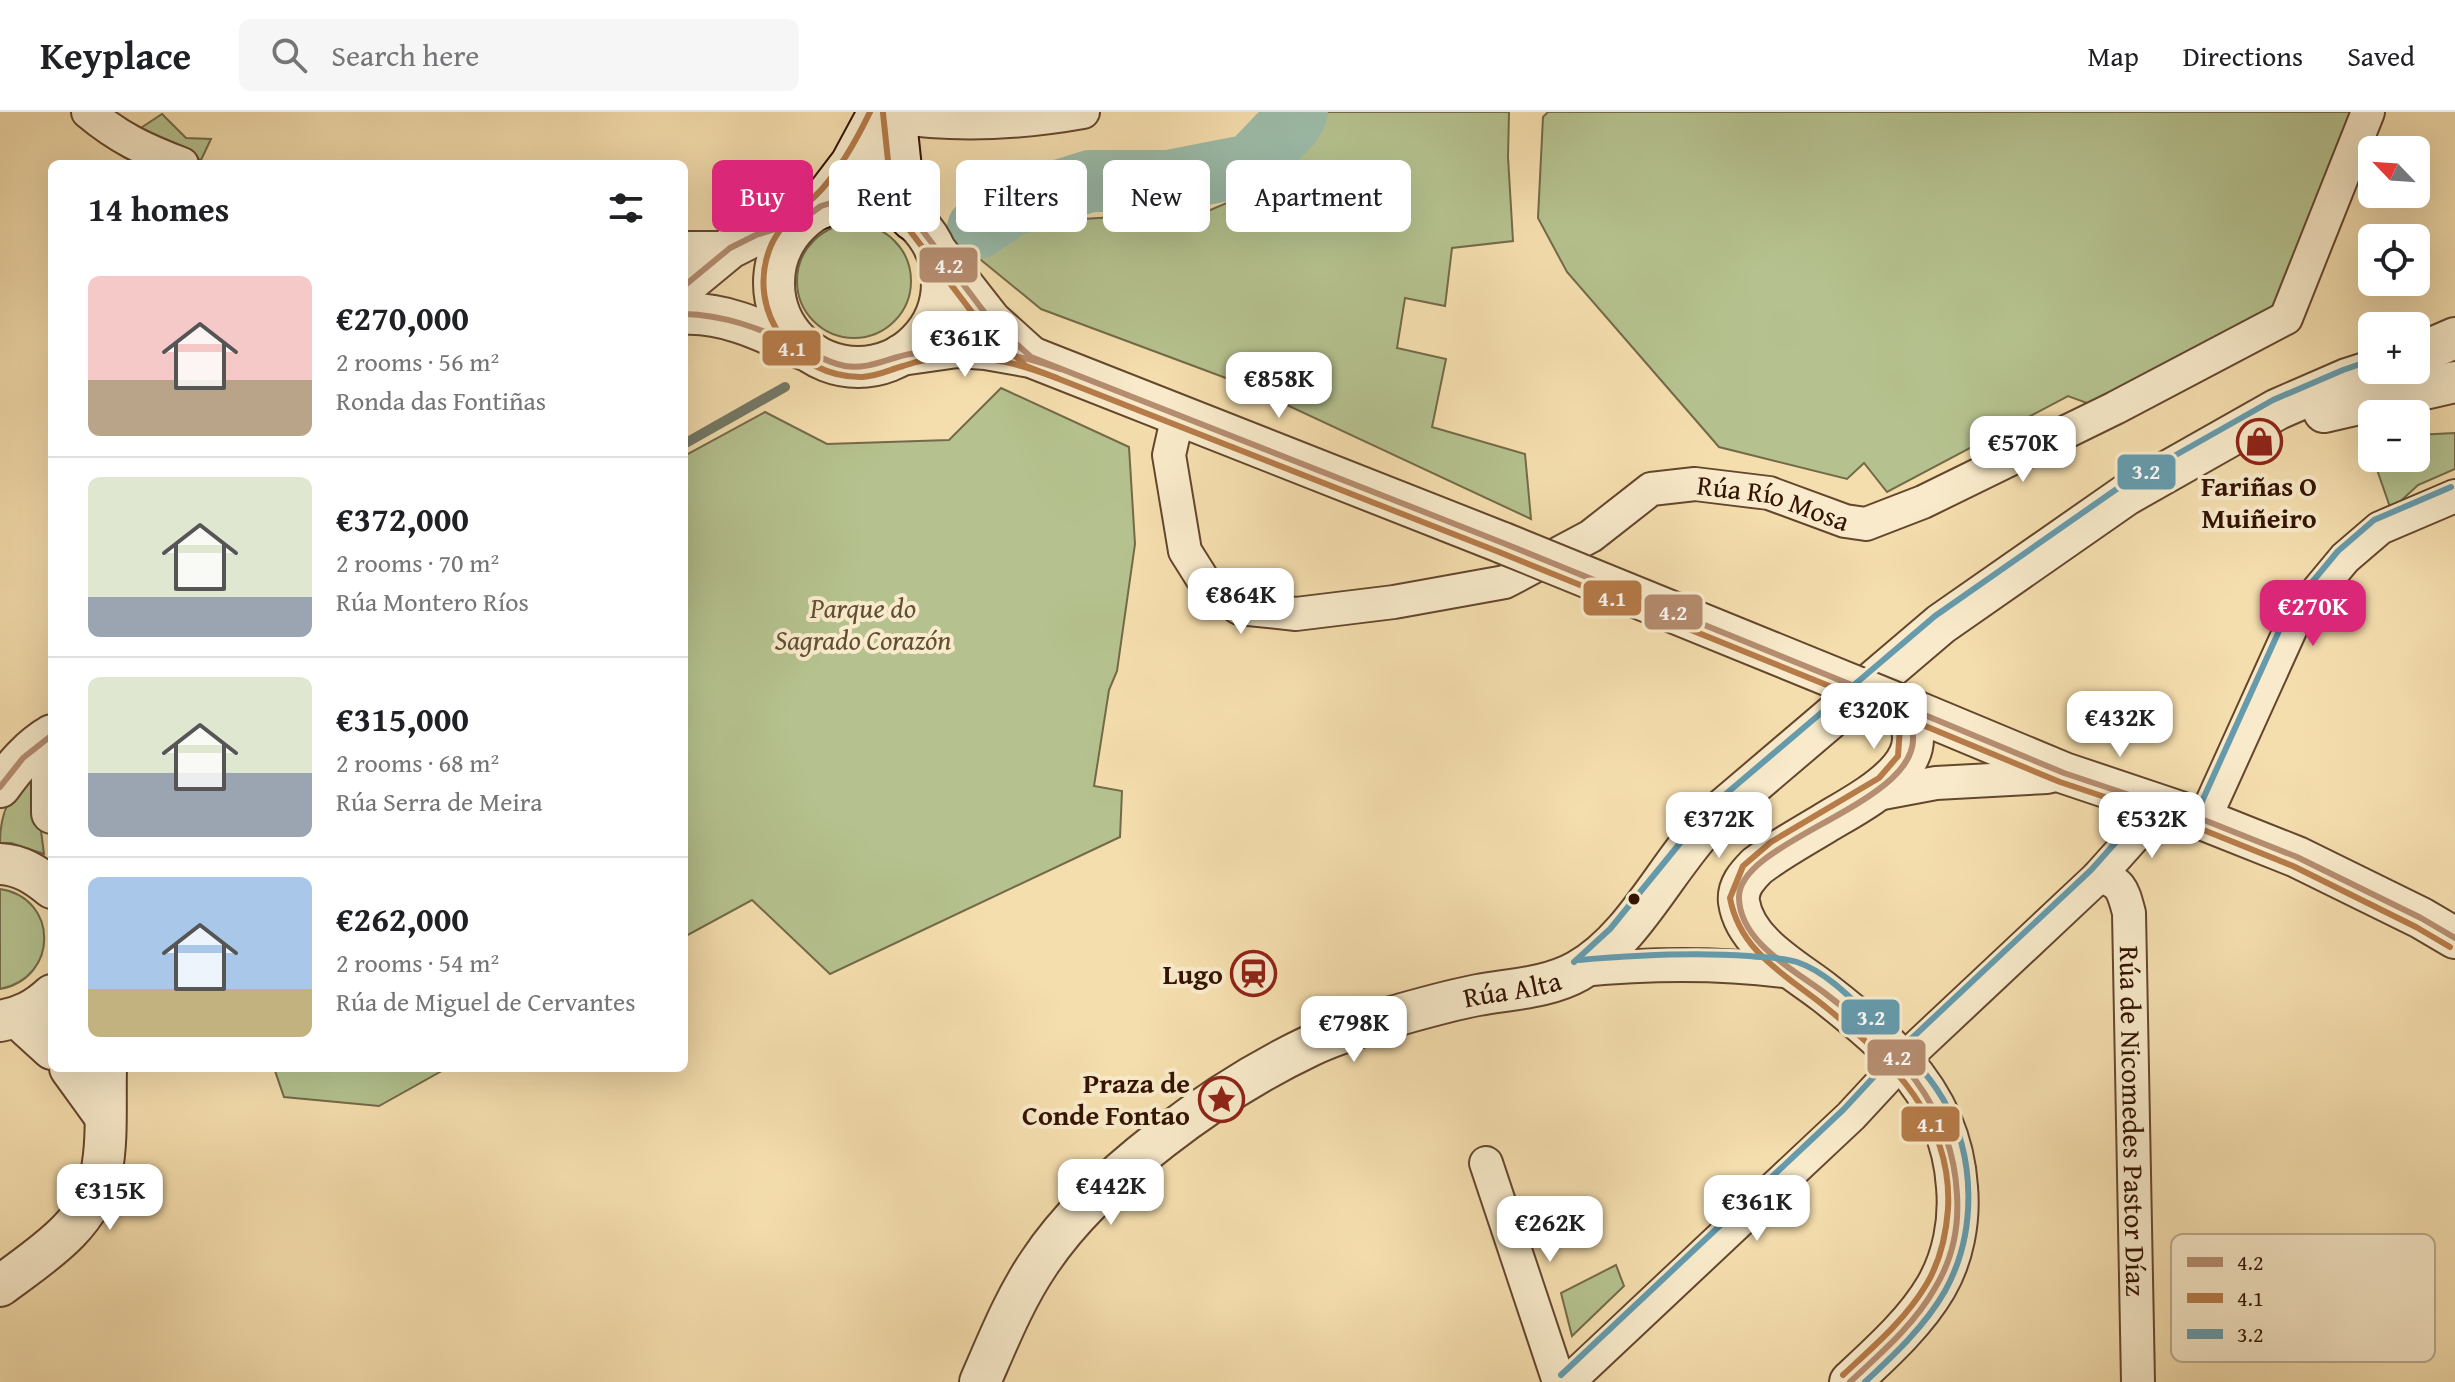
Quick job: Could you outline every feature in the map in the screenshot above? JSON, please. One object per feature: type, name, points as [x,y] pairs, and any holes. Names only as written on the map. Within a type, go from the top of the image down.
[{"type":"main road","points":[[813,211],[853,164],[889,114]]},
{"type":"main road","points":[[889,114],[900,178],[925,235]]},
{"type":"street","points":[[88,112],[135,146],[172,160]]},
{"type":"street","points":[[889,114],[920,121],[991,121],[1083,112]]},
{"type":"street","name":"Rúa Río Mosa","points":[[1178,415],[1169,455],[1185,551],[1207,586],[1239,608],[1296,614],[1394,602],[1505,582],[1591,536],[1651,489],[1695,484],[1769,493],[1845,521],[1866,524],[1923,502],[2087,422],[2286,318],[2368,112]]},
{"type":"street","points":[[813,213],[844,199],[869,199],[893,205],[925,235],[991,321],[1031,357]]},
{"type":"street","points":[[688,283],[730,248],[764,232]]},
{"type":"street","points":[[793,232],[784,241],[775,263],[773,287],[785,329],[807,350]]},
{"type":"street","points":[[688,314],[700,313],[732,321],[807,350],[829,362],[853,367],[878,365],[901,355],[920,340],[934,321],[941,298],[942,274],[925,235]]},
{"type":"street","points":[[688,248],[730,248]]},
{"type":"street","points":[[2430,349],[2455,338]]},
{"type":"street","points":[[901,355],[957,347],[1031,357],[1503,543],[2064,773],[2204,820],[2297,857],[2455,938]]},
{"type":"street","points":[[1580,970],[1621,933],[1682,852],[1713,818],[1941,624],[2126,495],[2278,409],[2358,375]]},
{"type":"street","points":[[2231,436],[2455,382]]},
{"type":"street","points":[[2204,820],[2296,617],[2345,558],[2380,528],[2455,496]]},
{"type":"street","points":[[1850,1382],[1924,1305],[1946,1266],[1956,1222],[1956,1172],[1948,1134],[1935,1105],[1902,1061],[1826,993],[1765,946],[1751,930],[1739,902],[1740,889],[1746,877],[1775,852],[1872,795],[1901,769],[1912,747],[1911,725],[1896,703]]},
{"type":"street","points":[[0,787],[16,765],[48,737]]},
{"type":"street","points":[[1872,795],[1936,783],[2047,777],[2064,773]]},
{"type":"street","points":[[1568,1382],[1851,1116],[1902,1061],[2098,877],[2141,829],[2155,805]]},
{"type":"street","points":[[0,864],[13,865],[36,874],[48,884]]},
{"type":"street","name":"Rúa de Nicomedes Pastor Díaz","points":[[2098,877],[2111,879],[2121,888],[2129,913],[2138,1382]]},
{"type":"street","points":[[1580,970],[1692,963],[1797,973]]},
{"type":"street","name":"Rúa Alta","points":[[980,1382],[1017,1299],[1054,1243],[1100,1190],[1206,1108],[1248,1080],[1313,1044],[1441,1003],[1550,982],[1580,970]]},
{"type":"street","points":[[9,1019],[39,1008],[48,999]]},
{"type":"street","points":[[9,1019],[48,1046]]},
{"type":"street","points":[[73,1072],[104,1115]]},
{"type":"street","points":[[0,1286],[44,1254],[78,1223],[94,1197],[102,1172],[106,1072]]},
{"type":"street","points":[[1486,1163],[1559,1382]]},
{"type":"green space","points":[[1303,112],[1509,112],[1513,241],[1452,248],[1445,306],[1405,298],[1397,348],[1446,359],[1432,427],[1525,454],[1531,519],[1242,384],[1041,309],[970,251],[987,232],[1087,232],[1087,219],[1103,218],[1103,232],[1210,232],[1210,210],[1226,203],[1226,232],[1411,232],[1411,160],[1268,160]]},
{"type":"green space","points":[[1548,112],[2351,112],[2284,305],[2095,406],[2068,396],[1887,492],[1864,463],[1847,479],[1719,447],[1567,272],[1538,218],[1543,117]]},
{"type":"green space","points":[[162,114],[186,138],[211,139],[201,160],[124,139]]},
{"type":"green space","points":[[829,231],[881,232],[901,250],[911,281],[906,303],[894,321],[876,333],[854,338],[832,333],[814,321],[802,303],[797,281],[807,250]]},
{"type":"green space","name":"Parque do Sagrado Corazón","points":[[1001,388],[1129,447],[1135,544],[1117,671],[1109,690],[1094,786],[1122,791],[1120,837],[830,974],[752,900],[688,935],[688,454],[765,412],[827,444],[949,440]]},
{"type":"green space","points":[[2455,433],[2455,469],[2418,485],[2391,510],[2378,472],[2430,472],[2430,434]]},
{"type":"green space","points":[[33,768],[44,854],[11,843],[0,843],[5,811]]},
{"type":"green space","points":[[0,889],[19,895],[33,907],[41,922],[44,938],[41,955],[33,970],[19,982],[0,989]]},
{"type":"green space","points":[[275,1072],[440,1072],[379,1106],[284,1097]]},
{"type":"green space","points":[[1616,1265],[1624,1286],[1572,1336],[1561,1293]]},
{"type":"waterway","points":[[1087,182],[1169,181],[1251,165],[1292,122],[1297,112]]},
{"type":"waterway","points":[[688,442],[785,387]]},
{"type":"transit line","name":"4.1","points":[[870,112],[836,171],[786,223],[770,248],[764,272],[764,295],[770,317],[782,337],[797,353],[816,366],[838,374],[862,377],[923,361],[970,357],[1008,363],[1057,378]]},
{"type":"transit line","name":"4.1","points":[[883,113],[890,180],[904,223],[984,328],[1026,366],[1499,552],[1881,707],[1895,717],[1900,727],[1898,756],[1879,778],[1771,842],[1743,866],[1730,898],[1735,917],[1755,949],[1852,1029],[1914,1095],[1929,1120],[1947,1177],[1948,1209],[1944,1239],[1926,1285],[1888,1333],[1843,1375]]},
{"type":"transit line","name":"4.2","points":[[688,283],[730,248],[756,235],[799,222],[821,206],[844,199],[869,199],[893,205],[913,218],[991,321],[1031,357],[1503,543],[1896,703],[1910,723],[1911,750],[1896,774],[1869,796],[1769,856],[1747,876],[1739,898],[1742,914],[1759,942],[1875,1035],[1916,1080],[1932,1106],[1953,1163],[1957,1219],[1950,1255],[1941,1277],[1907,1326],[1850,1382]]},
{"type":"transit line","name":"4.2","points":[[688,314],[713,317],[755,328],[845,366],[870,365],[930,351],[968,350],[1005,354],[1060,369]]},
{"type":"transit line","name":"3.2","points":[[1574,962],[1610,929],[1707,810],[1935,616],[2121,486],[2273,400],[2358,365]]},
{"type":"transit line","name":"3.2","points":[[1561,1375],[1844,1109],[1895,1054],[2091,870],[2133,823],[2148,798],[2157,795],[2199,808],[2288,611],[2338,551],[2374,520],[2451,487]]},
{"type":"transit line","name":"4.2","points":[[1855,686],[2064,773],[2204,820],[2297,857],[2455,938]]},
{"type":"transit line","name":"4.1","points":[[1848,694],[2060,782],[2201,829],[2293,866],[2450,947]]},
{"type":"transit line","name":"4.2","points":[[0,787],[23,758],[48,738]]},
{"type":"transit line","name":"3.2","points":[[1579,960],[1706,954],[1797,962],[1821,974],[1843,991],[1907,1053],[1937,1089],[1954,1121],[1967,1170],[1967,1220],[1963,1245],[1937,1304],[1908,1340],[1865,1382]]},
{"type":"place","name":"Fariñas O Muiñeiro","points":[[2259,441]]},
{"type":"place","name":"Lugo","points":[[1254,974]]},
{"type":"place","name":"Praza de Conde Fontao","points":[[1221,1099]]}]
